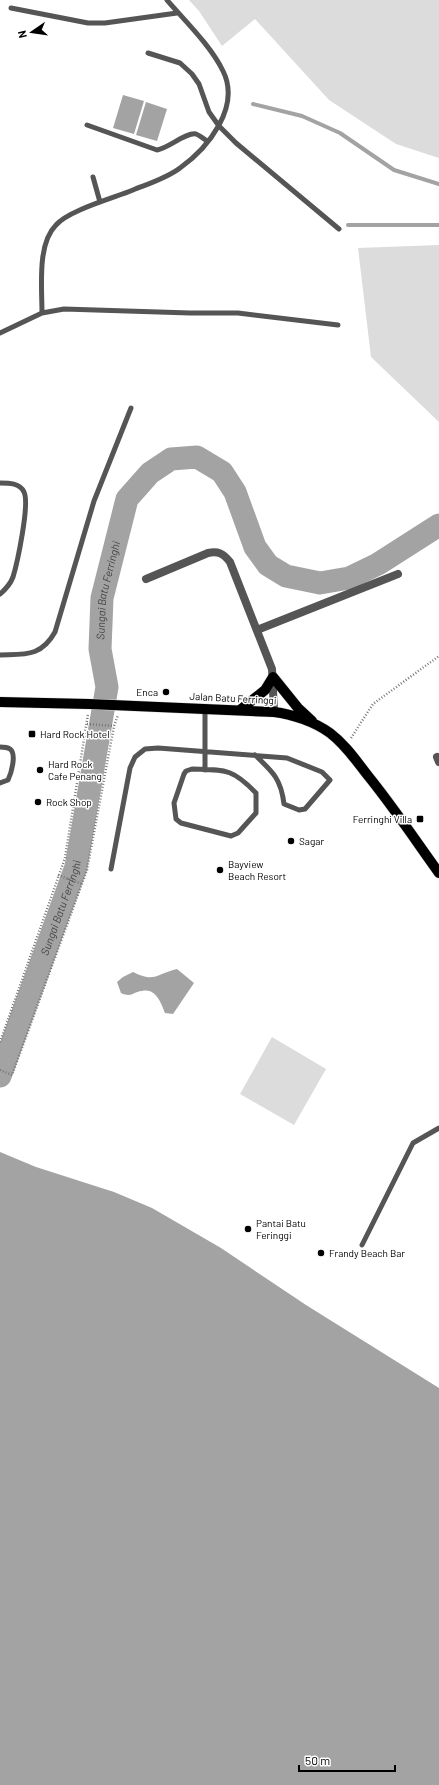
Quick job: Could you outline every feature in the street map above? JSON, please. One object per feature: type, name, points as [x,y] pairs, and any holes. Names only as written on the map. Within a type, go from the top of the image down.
[{"type":"main road","points":[[240,710],[265,690],[273,677],[298,708],[318,726]]},
{"type":"main road","name":"Jalan Batu Ferringgi","points":[[0,702],[120,705],[286,713],[318,726],[330,733],[345,747],[389,802],[439,874]]},
{"type":"street","points":[[146,579],[208,553],[217,552],[224,555],[230,562],[272,669],[274,712]]},
{"type":"street","points":[[257,630],[398,574]]},
{"type":"lane","points":[[42,313],[43,254],[49,234],[56,224],[65,218],[100,202],[133,190],[179,169],[207,141],[219,126],[229,102],[228,87],[224,72],[209,50],[166,0]]},
{"type":"lane","points":[[11,8],[88,23],[104,23],[177,13]]},
{"type":"lane","points":[[148,53],[180,64],[192,74],[199,84],[209,112],[219,126],[339,229]]},
{"type":"lane","points":[[87,125],[157,150],[164,149],[189,135],[196,134],[207,141]]},
{"type":"lane","points":[[93,177],[100,202]]},
{"type":"lane","points":[[0,333],[42,313],[64,309],[238,313],[338,325]]},
{"type":"lane","points":[[0,655],[27,654],[35,652],[42,649],[52,637],[94,501],[130,408]]},
{"type":"lane","points":[[0,483],[10,483],[18,486],[24,492],[26,501],[19,553],[8,588],[0,594]]},
{"type":"lane","points":[[205,709],[205,770]]},
{"type":"lane","points":[[0,747],[10,749],[13,752],[8,780],[0,783]]},
{"type":"lane","points":[[111,869],[130,768],[135,757],[145,750],[158,748],[287,758],[322,772],[330,780],[305,809],[299,810],[284,804],[282,788],[272,772],[255,756]]},
{"type":"lane","points":[[192,769],[205,770],[223,770],[243,779],[256,793],[256,813],[236,835],[231,836],[181,823],[176,819],[174,803],[184,774],[192,769]]},
{"type":"lane","points":[[362,1245],[413,1143],[439,1128]]},
{"type":"path","points":[[345,747],[373,704],[439,656]]},
{"type":"path","points":[[0,1042],[65,858],[89,704]]},
{"type":"path","points":[[0,1070],[12,1074],[87,870],[114,726],[118,719],[120,705]]},
{"type":"path","points":[[87,724],[114,726]]},
{"type":"path","points":[[58,875],[82,884]]},
{"type":"shaded area","points":[[189,0],[439,0],[439,158],[396,144],[329,100],[255,19],[222,46],[199,11]]},
{"type":"shaded area","points":[[123,95],[144,101],[134,134],[113,128]]},
{"type":"shaded area","points":[[146,102],[167,109],[157,141],[136,135]]},
{"type":"shaded area","points":[[439,245],[439,422],[371,357],[358,248]]},
{"type":"shaded area","points":[[177,969],[194,983],[173,1014],[165,1013],[157,997],[151,992],[142,991],[130,995],[121,993],[117,982],[133,972],[146,977],[151,977]]},
{"type":"shaded area","points":[[272,1037],[326,1069],[294,1125],[240,1094]]},
{"type":"shaded area","points":[[0,1152],[36,1167],[114,1192],[152,1208],[221,1248],[306,1305],[439,1388],[439,1785],[0,1785]]},
{"type":"waterway","points":[[253,104],[302,116],[340,133],[394,170],[439,184]]},
{"type":"waterway","points":[[348,225],[439,225]]},
{"type":"waterway","name":"Sungai Batu Ferringhi","points":[[0,1076],[76,867],[107,687],[100,649],[102,598],[127,499],[150,473],[171,459],[197,457],[222,472],[235,492],[255,547],[268,565],[286,576],[320,583],[349,578],[378,564],[439,525]]},
{"type":"place","name":"Enca","points":[[166,692]]},
{"type":"place","name":"Hard Rock Hotel","points":[[32,734]]},
{"type":"place","name":"Hard Rock Cafe Penang","points":[[40,770]]},
{"type":"place","name":"Rock Shop","points":[[38,802]]},
{"type":"place","name":"Ferringhi Villa","points":[[420,819]]},
{"type":"place","name":"Sagar","points":[[291,841]]},
{"type":"place","name":"Bayview Beach Resort","points":[[220,870]]},
{"type":"place","name":"Pantai Batu Feringgi","points":[[248,1229]]},
{"type":"place","name":"Frandy Beach Bar","points":[[321,1253]]}]
